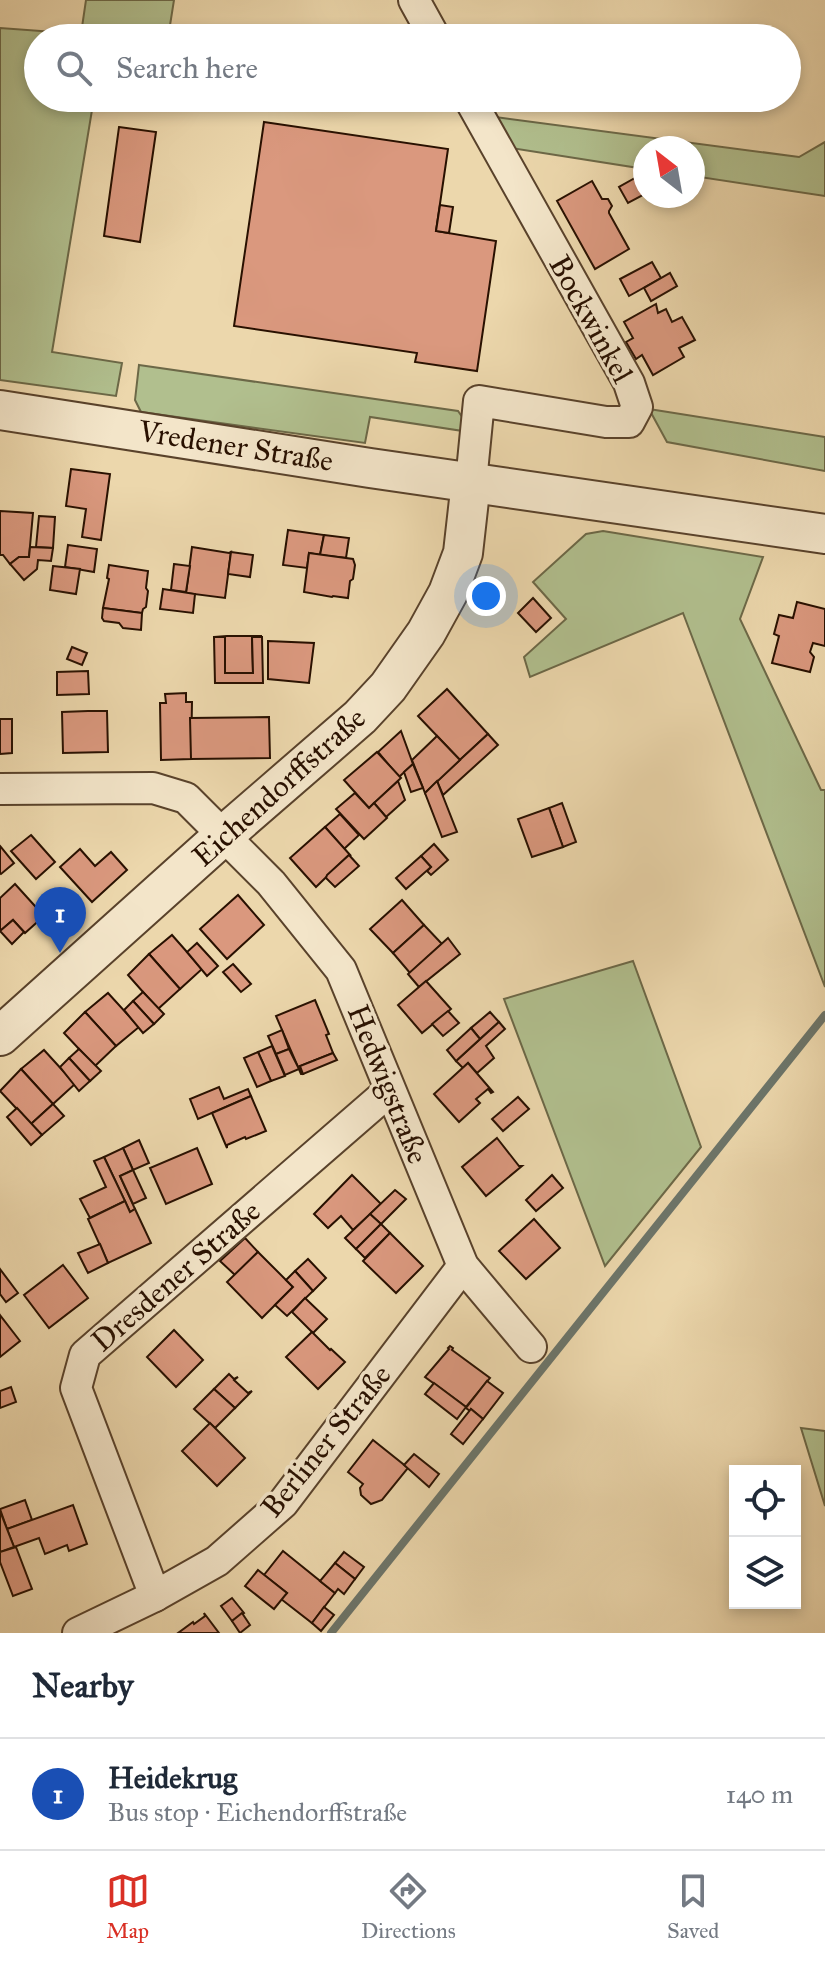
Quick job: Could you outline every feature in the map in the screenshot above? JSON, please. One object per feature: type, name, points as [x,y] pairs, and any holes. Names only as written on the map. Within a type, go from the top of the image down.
[{"type":"street","points":[[414,0],[427,24]]},
{"type":"street","name":"Bockwinkel","points":[[471,482],[479,401],[606,422],[629,422],[637,407],[629,383],[477,112]]},
{"type":"street","name":"Vredener Straße","points":[[0,410],[825,534]]},
{"type":"street","name":"Eichendorffstraße","points":[[0,1036],[360,717],[388,687],[426,633],[448,593],[463,553],[471,482]]},
{"type":"street","name":"Hedwigstraße","points":[[0,789],[153,788],[186,798],[271,883],[341,970],[463,1266],[531,1347]]},
{"type":"street","name":"Dresdener Straße","points":[[155,1596],[76,1388],[85,1355],[389,1091]]},
{"type":"street","name":"Berliner Straße","points":[[78,1633],[155,1596],[217,1561],[283,1503],[463,1266]]},
{"type":"green space","points":[[86,0],[174,0],[170,24],[82,24]]},
{"type":"green space","points":[[0,28],[24,30],[24,112],[92,112],[52,352],[122,363],[116,396],[0,380]]},
{"type":"green space","points":[[488,116],[640,136],[633,136],[633,167],[505,147]]},
{"type":"green space","points":[[825,142],[825,196],[705,178],[705,145],[799,157]]},
{"type":"green space","points":[[139,365],[458,411],[465,421],[463,431],[370,417],[365,443],[141,412],[135,400]]},
{"type":"green space","points":[[649,409],[825,437],[825,471],[667,442]]},
{"type":"green space","points":[[603,531],[763,557],[740,619],[821,790],[825,790],[825,987],[683,613],[530,677],[524,657],[566,619],[533,582],[586,534]]},
{"type":"green space","points":[[633,961],[701,1147],[605,1266],[504,999]]},
{"type":"green space","points":[[801,1428],[825,1431],[825,1506]]},
{"type":"building","points":[[264,122],[448,149],[436,231],[496,241],[477,371],[415,362],[417,353],[234,326]]},
{"type":"building","points":[[119,127],[156,132],[140,242],[104,236]]},
{"type":"building","points":[[633,179],[633,200],[628,203],[619,187]]},
{"type":"building","points":[[592,181],[602,199],[608,199],[612,206],[609,213],[629,249],[595,269],[557,201]]},
{"type":"building","points":[[440,205],[453,207],[449,233],[436,231]]},
{"type":"building","points":[[652,262],[661,278],[629,296],[620,279]]},
{"type":"building","points":[[670,273],[677,286],[651,301],[644,288]]},
{"type":"building","points":[[656,304],[658,313],[666,309],[672,322],[682,317],[695,340],[679,348],[684,357],[653,375],[642,355],[636,359],[626,342],[633,338],[624,322]]},
{"type":"building","points":[[71,469],[110,474],[101,540],[82,537],[86,509],[66,506]]},
{"type":"building","points":[[0,511],[33,513],[29,557],[19,557],[10,564],[0,555]]},
{"type":"building","points":[[39,516],[55,517],[53,548],[36,547]]},
{"type":"building","points":[[288,530],[324,535],[320,555],[309,553],[307,568],[283,565]]},
{"type":"building","points":[[324,535],[349,538],[346,558],[320,555]]},
{"type":"building","points":[[68,545],[97,549],[94,572],[65,567]]},
{"type":"building","points":[[30,547],[53,548],[51,561],[38,560],[37,569],[24,580],[10,564],[19,557],[29,557]]},
{"type":"building","points":[[192,547],[231,552],[225,598],[186,593]]},
{"type":"building","points":[[231,552],[253,555],[250,577],[228,574]]},
{"type":"building","points":[[309,553],[353,559],[355,565],[348,598],[304,592]]},
{"type":"building","points":[[174,564],[190,566],[186,592],[171,590]]},
{"type":"building","points":[[109,565],[148,571],[146,607],[142,613],[103,608]]},
{"type":"building","points":[[53,566],[80,569],[76,594],[50,590]]},
{"type":"building","points":[[163,589],[195,594],[193,613],[160,609]]},
{"type":"building","points":[[533,598],[551,618],[536,632],[518,613]]},
{"type":"building","points":[[797,602],[825,609],[825,646],[813,643],[810,652],[814,657],[810,672],[772,663],[779,636],[774,634],[779,615],[793,618]]},
{"type":"building","points":[[103,608],[142,613],[141,630],[104,621]]},
{"type":"building","points":[[262,636],[252,637],[253,673],[225,673],[225,637],[214,637]]},
{"type":"building","points":[[214,637],[225,637],[225,673],[253,673],[252,637],[262,637],[263,683],[215,683]]},
{"type":"building","points":[[268,641],[314,643],[309,683],[268,679]]},
{"type":"building","points":[[72,647],[87,653],[82,665],[67,659]]},
{"type":"building","points":[[88,671],[89,694],[57,695],[57,672]]},
{"type":"building","points":[[447,689],[488,734],[460,760],[418,716]]},
{"type":"building","points":[[186,693],[186,702],[192,702],[191,759],[161,760],[160,703],[166,703],[165,694]]},
{"type":"building","points":[[107,711],[108,752],[63,753],[62,712]]},
{"type":"building","points":[[269,717],[270,758],[191,759],[190,718]]},
{"type":"building","points":[[0,719],[12,719],[12,753],[0,754]]},
{"type":"building","points":[[401,731],[413,764],[399,777],[378,752]]},
{"type":"building","points":[[488,734],[498,745],[443,795],[437,781]]},
{"type":"building","points":[[437,736],[460,760],[425,793],[412,760]]},
{"type":"building","points":[[377,752],[401,778],[369,808],[344,780]]},
{"type":"building","points":[[413,764],[423,788],[411,792],[404,772]]},
{"type":"building","points":[[398,781],[405,800],[386,817],[374,803]]},
{"type":"building","points":[[437,781],[457,832],[442,837],[425,793]]},
{"type":"building","points":[[355,793],[369,808],[374,803],[387,818],[364,839],[336,809]]},
{"type":"building","points":[[562,803],[576,842],[563,847],[549,808]]},
{"type":"building","points":[[549,808],[563,847],[532,857],[518,819]]},
{"type":"building","points":[[340,814],[359,835],[344,849],[325,827]]},
{"type":"building","points":[[325,827],[351,856],[316,887],[290,858]]},
{"type":"building","points":[[31,835],[55,862],[36,879],[11,851]]},
{"type":"building","points":[[434,844],[448,860],[431,875],[427,871],[431,867],[421,856]]},
{"type":"building","points":[[0,846],[14,863],[1,874],[0,873]]},
{"type":"building","points":[[80,849],[95,866],[111,852],[127,870],[92,902],[60,867]]},
{"type":"building","points":[[349,855],[359,866],[335,887],[326,878],[327,875]]},
{"type":"building","points":[[421,856],[431,867],[406,889],[396,878]]},
{"type":"building","points":[[15,884],[44,916],[25,933],[13,920],[0,931],[0,898]]},
{"type":"building","points":[[238,895],[264,925],[227,959],[200,929]]},
{"type":"building","points":[[402,900],[424,925],[393,953],[370,929]]},
{"type":"building","points":[[13,920],[24,932],[12,944],[0,931]]},
{"type":"building","points":[[424,925],[442,944],[410,973],[393,953]]},
{"type":"building","points":[[172,935],[202,969],[180,989],[149,954]]},
{"type":"building","points":[[448,938],[460,954],[419,987],[408,974]]},
{"type":"building","points":[[197,943],[218,966],[207,976],[187,952]]},
{"type":"building","points":[[149,954],[180,989],[158,1009],[128,975]]},
{"type":"building","points":[[233,964],[251,984],[241,992],[223,972]]},
{"type":"building","points":[[426,981],[451,1009],[422,1033],[398,1005]]},
{"type":"building","points":[[143,992],[164,1014],[154,1024],[133,1001]]},
{"type":"building","points":[[108,993],[139,1027],[116,1046],[85,1012]]},
{"type":"building","points":[[315,1000],[333,1053],[300,1066],[301,1074],[276,1016]]},
{"type":"building","points":[[133,1001],[154,1024],[143,1033],[124,1010]]},
{"type":"building","points":[[448,1011],[459,1023],[443,1036],[432,1024]]},
{"type":"building","points":[[85,1012],[116,1046],[95,1066],[64,1033]]},
{"type":"building","points":[[490,1012],[499,1022],[480,1039],[471,1028]]},
{"type":"building","points":[[499,1022],[505,1029],[486,1046],[494,1058],[477,1073],[468,1063],[463,1068],[456,1061]]},
{"type":"building","points":[[471,1028],[480,1039],[456,1061],[447,1050]]},
{"type":"building","points":[[282,1030],[289,1049],[276,1054],[268,1036]]},
{"type":"building","points":[[272,1046],[285,1076],[271,1081],[258,1052]]},
{"type":"building","points":[[79,1049],[101,1071],[90,1081],[69,1058]]},
{"type":"building","points":[[289,1049],[299,1069],[285,1075],[276,1054]]},
{"type":"building","points":[[44,1050],[75,1084],[53,1104],[21,1069]]},
{"type":"building","points":[[258,1052],[271,1081],[257,1087],[244,1058]]},
{"type":"building","points":[[333,1053],[337,1060],[303,1074],[300,1066]]},
{"type":"building","points":[[69,1058],[90,1081],[79,1091],[60,1067]]},
{"type":"building","points":[[468,1063],[493,1092],[488,1089],[476,1099],[480,1103],[459,1122],[434,1094]]},
{"type":"building","points":[[21,1069],[53,1104],[31,1124],[0,1091]]},
{"type":"building","points":[[219,1087],[224,1099],[248,1089],[251,1096],[198,1119],[190,1099]]},
{"type":"building","points":[[251,1096],[266,1131],[245,1137],[227,1145],[227,1148],[212,1113]]},
{"type":"building","points":[[518,1097],[529,1109],[503,1131],[492,1119]]},
{"type":"building","points":[[53,1104],[64,1116],[42,1135],[31,1124]]},
{"type":"building","points":[[17,1108],[42,1135],[31,1145],[7,1117]]},
{"type":"building","points":[[497,1138],[522,1166],[486,1196],[462,1167]]},
{"type":"building","points":[[139,1140],[149,1163],[133,1170],[123,1148]]},
{"type":"building","points":[[123,1148],[133,1170],[120,1176],[135,1209],[130,1212],[104,1157]]},
{"type":"building","points":[[197,1148],[212,1184],[166,1204],[150,1168]]},
{"type":"building","points":[[104,1157],[125,1201],[90,1218],[80,1199],[106,1187],[94,1161]]},
{"type":"building","points":[[133,1170],[146,1198],[133,1204],[120,1176]]},
{"type":"building","points":[[352,1175],[381,1204],[353,1230],[341,1216],[328,1228],[314,1214]]},
{"type":"building","points":[[552,1175],[563,1188],[536,1211],[526,1200]]},
{"type":"building","points":[[395,1190],[406,1199],[381,1224],[370,1214]]},
{"type":"building","points":[[125,1201],[130,1212],[135,1209],[151,1243],[108,1263],[88,1219]]},
{"type":"building","points":[[370,1214],[381,1224],[356,1249],[345,1238]]},
{"type":"building","points":[[534,1219],[560,1248],[526,1279],[499,1251]]},
{"type":"building","points":[[381,1224],[390,1233],[365,1258],[356,1249]]},
{"type":"building","points":[[390,1233],[423,1266],[396,1293],[363,1261]]},
{"type":"building","points":[[245,1238],[258,1252],[235,1275],[220,1261]]},
{"type":"building","points":[[100,1244],[108,1263],[88,1273],[78,1253]]},
{"type":"building","points":[[258,1252],[293,1287],[262,1318],[227,1282]]},
{"type":"building","points":[[308,1259],[326,1278],[313,1291],[295,1271]]},
{"type":"building","points":[[63,1265],[88,1298],[49,1328],[24,1295]]},
{"type":"building","points":[[0,1269],[18,1293],[6,1302],[0,1294]]},
{"type":"building","points":[[295,1271],[313,1291],[287,1316],[275,1305],[293,1287],[286,1280]]},
{"type":"building","points":[[305,1298],[327,1319],[313,1333],[292,1312]]},
{"type":"building","points":[[0,1315],[20,1341],[0,1357]]},
{"type":"building","points":[[174,1330],[203,1360],[176,1387],[147,1357]]},
{"type":"building","points":[[312,1332],[345,1362],[318,1389],[286,1357]]},
{"type":"building","points":[[450,1346],[490,1378],[466,1407],[425,1377]]},
{"type":"building","points":[[229,1374],[234,1379],[238,1377],[234,1380],[248,1393],[252,1391],[235,1408],[214,1389]]},
{"type":"building","points":[[487,1381],[503,1393],[483,1419],[466,1408]]},
{"type":"building","points":[[434,1383],[466,1407],[457,1419],[425,1394]]},
{"type":"building","points":[[11,1387],[16,1402],[0,1408],[0,1391]]},
{"type":"building","points":[[214,1389],[235,1408],[215,1428],[194,1409]]},
{"type":"building","points":[[471,1409],[483,1419],[463,1444],[451,1434]]},
{"type":"building","points":[[210,1423],[245,1458],[217,1486],[182,1451]]},
{"type":"building","points":[[373,1440],[408,1468],[382,1500],[371,1504],[361,1495],[363,1484],[348,1472]]},
{"type":"building","points":[[414,1454],[439,1474],[429,1487],[404,1465]]},
{"type":"building","points":[[25,1500],[32,1520],[7,1529],[0,1509]]},
{"type":"building","points":[[73,1505],[87,1544],[69,1551],[67,1545],[45,1554],[39,1538],[14,1547],[7,1529]]},
{"type":"building","points":[[0,1511],[14,1547],[0,1552]]},
{"type":"building","points":[[16,1547],[32,1589],[13,1596],[0,1562],[0,1552]]},
{"type":"building","points":[[283,1551],[335,1593],[312,1623],[281,1599],[287,1593],[264,1575]]},
{"type":"building","points":[[344,1552],[364,1567],[355,1579],[335,1563]]},
{"type":"building","points":[[335,1563],[355,1579],[344,1594],[338,1589],[335,1593],[320,1581]]},
{"type":"building","points":[[258,1570],[287,1593],[274,1609],[245,1586]]},
{"type":"building","points":[[232,1598],[244,1613],[232,1621],[221,1606]]},
{"type":"building","points":[[324,1607],[334,1615],[321,1631],[312,1623]]},
{"type":"building","points":[[204,1613],[219,1633],[178,1633],[205,1616]]},
{"type":"building","points":[[242,1613],[250,1625],[240,1633],[232,1621]]},
{"type":"waterway","points":[[331,1633],[825,1015]]},
{"type":"place","name":"Heidekrug","points":[[60,953]]}]
